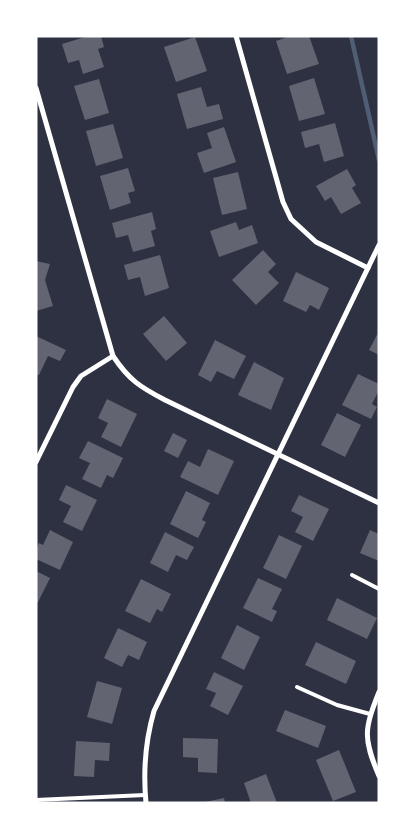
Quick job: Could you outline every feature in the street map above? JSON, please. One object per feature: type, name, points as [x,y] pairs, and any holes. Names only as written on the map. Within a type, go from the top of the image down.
[{"type":"street","points":[[236,36],[283,202],[291,219],[316,242],[368,268]]},
{"type":"street","points":[[36,88],[112,356],[126,376],[139,387],[379,503]]},
{"type":"street","points":[[146,803],[144,759],[148,732],[154,711],[379,245]]},
{"type":"street","points":[[36,462],[72,386],[92,368],[112,356]]},
{"type":"street","points":[[379,692],[371,712],[366,733],[368,749],[379,776]]},
{"type":"lane","points":[[352,576],[379,589]]},
{"type":"lane","points":[[297,686],[337,705],[371,712],[379,711]]},
{"type":"lane","points":[[36,800],[145,795]]},
{"type":"building","points":[[88,36],[101,36],[104,47],[98,49],[104,67],[83,74],[79,60],[68,63],[62,44]]},
{"type":"building","points":[[290,36],[309,36],[319,64],[287,74],[276,41]]},
{"type":"building","points":[[195,37],[207,71],[176,82],[164,47]]},
{"type":"building","points":[[314,78],[325,114],[299,121],[289,86]]},
{"type":"building","points":[[99,79],[109,113],[85,120],[74,86]]},
{"type":"building","points":[[201,87],[207,107],[219,104],[223,119],[187,129],[177,94]]},
{"type":"building","points":[[335,123],[344,156],[324,162],[319,144],[305,148],[301,132]]},
{"type":"building","points":[[113,124],[123,158],[96,166],[86,131]]},
{"type":"building","points":[[224,127],[236,162],[204,173],[197,153],[212,148],[207,133]]},
{"type":"building","points":[[128,168],[135,191],[128,193],[131,203],[110,210],[100,176]]},
{"type":"building","points":[[347,169],[356,185],[352,188],[361,203],[341,214],[331,197],[325,201],[316,186]]},
{"type":"building","points":[[238,172],[247,209],[222,215],[213,178]]},
{"type":"building","points":[[152,212],[156,229],[151,231],[155,246],[133,252],[128,235],[116,238],[112,223]]},
{"type":"building","points":[[236,222],[239,230],[252,225],[258,243],[219,257],[210,231]]},
{"type":"building","points":[[263,250],[276,264],[268,272],[279,283],[256,305],[232,280]]},
{"type":"building","points":[[160,255],[169,288],[145,296],[140,277],[128,280],[124,265]]},
{"type":"building","points":[[36,261],[50,264],[45,280],[53,306],[36,311]]},
{"type":"building","points":[[296,272],[329,288],[319,310],[310,305],[306,312],[283,301]]},
{"type":"building","points":[[164,316],[187,343],[166,361],[143,334]]},
{"type":"building","points":[[379,331],[379,355],[369,350]]},
{"type":"building","points":[[36,336],[66,350],[60,361],[48,356],[39,375],[36,374]]},
{"type":"building","points":[[215,340],[246,356],[234,379],[217,371],[211,382],[198,375]]},
{"type":"building","points":[[254,362],[284,378],[271,410],[238,395]]},
{"type":"building","points":[[358,374],[379,384],[379,390],[372,404],[377,407],[371,419],[342,405]]},
{"type":"building","points":[[107,399],[137,414],[121,447],[101,437],[108,423],[98,418]]},
{"type":"building","points":[[337,413],[361,425],[345,457],[321,445]]},
{"type":"building","points":[[173,433],[187,440],[178,458],[164,451]]},
{"type":"building","points":[[88,441],[123,458],[113,478],[107,475],[101,488],[82,479],[90,463],[79,458]]},
{"type":"building","points":[[208,449],[234,461],[218,495],[180,477],[188,461],[200,467]]},
{"type":"building","points":[[66,485],[97,500],[82,531],[63,522],[71,506],[59,500]]},
{"type":"building","points":[[186,491],[210,503],[202,520],[206,522],[198,538],[170,524]]},
{"type":"building","points":[[299,495],[329,509],[313,541],[295,532],[303,517],[291,511]]},
{"type":"building","points":[[50,530],[73,542],[60,570],[36,559],[36,550],[39,543],[43,545]]},
{"type":"building","points":[[370,530],[379,534],[379,561],[360,553]]},
{"type":"building","points":[[165,532],[194,547],[187,560],[176,555],[168,572],[150,563]]},
{"type":"building","points":[[279,535],[302,546],[286,579],[263,568]]},
{"type":"building","points":[[36,571],[50,578],[36,606]]},
{"type":"building","points":[[258,578],[282,589],[272,609],[277,611],[272,622],[243,608]]},
{"type":"building","points":[[141,579],[171,594],[162,612],[157,609],[150,623],[125,611]]},
{"type":"building","points":[[337,598],[377,618],[367,639],[327,620]]},
{"type":"building","points":[[237,625],[260,637],[244,670],[221,658]]},
{"type":"building","points":[[118,628],[147,642],[139,660],[128,655],[122,667],[104,658]]},
{"type":"building","points":[[316,642],[356,661],[346,684],[305,665]]},
{"type":"building","points":[[214,672],[243,686],[228,715],[210,706],[216,693],[206,689]]},
{"type":"building","points":[[97,681],[122,688],[112,724],[87,717]]},
{"type":"building","points":[[285,710],[326,726],[318,748],[276,731]]},
{"type":"building","points":[[183,738],[218,739],[217,773],[198,772],[198,758],[183,757]]},
{"type":"building","points":[[76,741],[110,743],[109,761],[95,760],[94,777],[74,776]]},
{"type":"building","points":[[339,750],[356,792],[333,801],[316,760]]},
{"type":"building","points":[[266,774],[277,803],[251,803],[244,783]]},
{"type":"building","points":[[224,798],[225,803],[205,803],[205,802]]},
{"type":"waterway","points":[[351,36],[379,160]]}]
